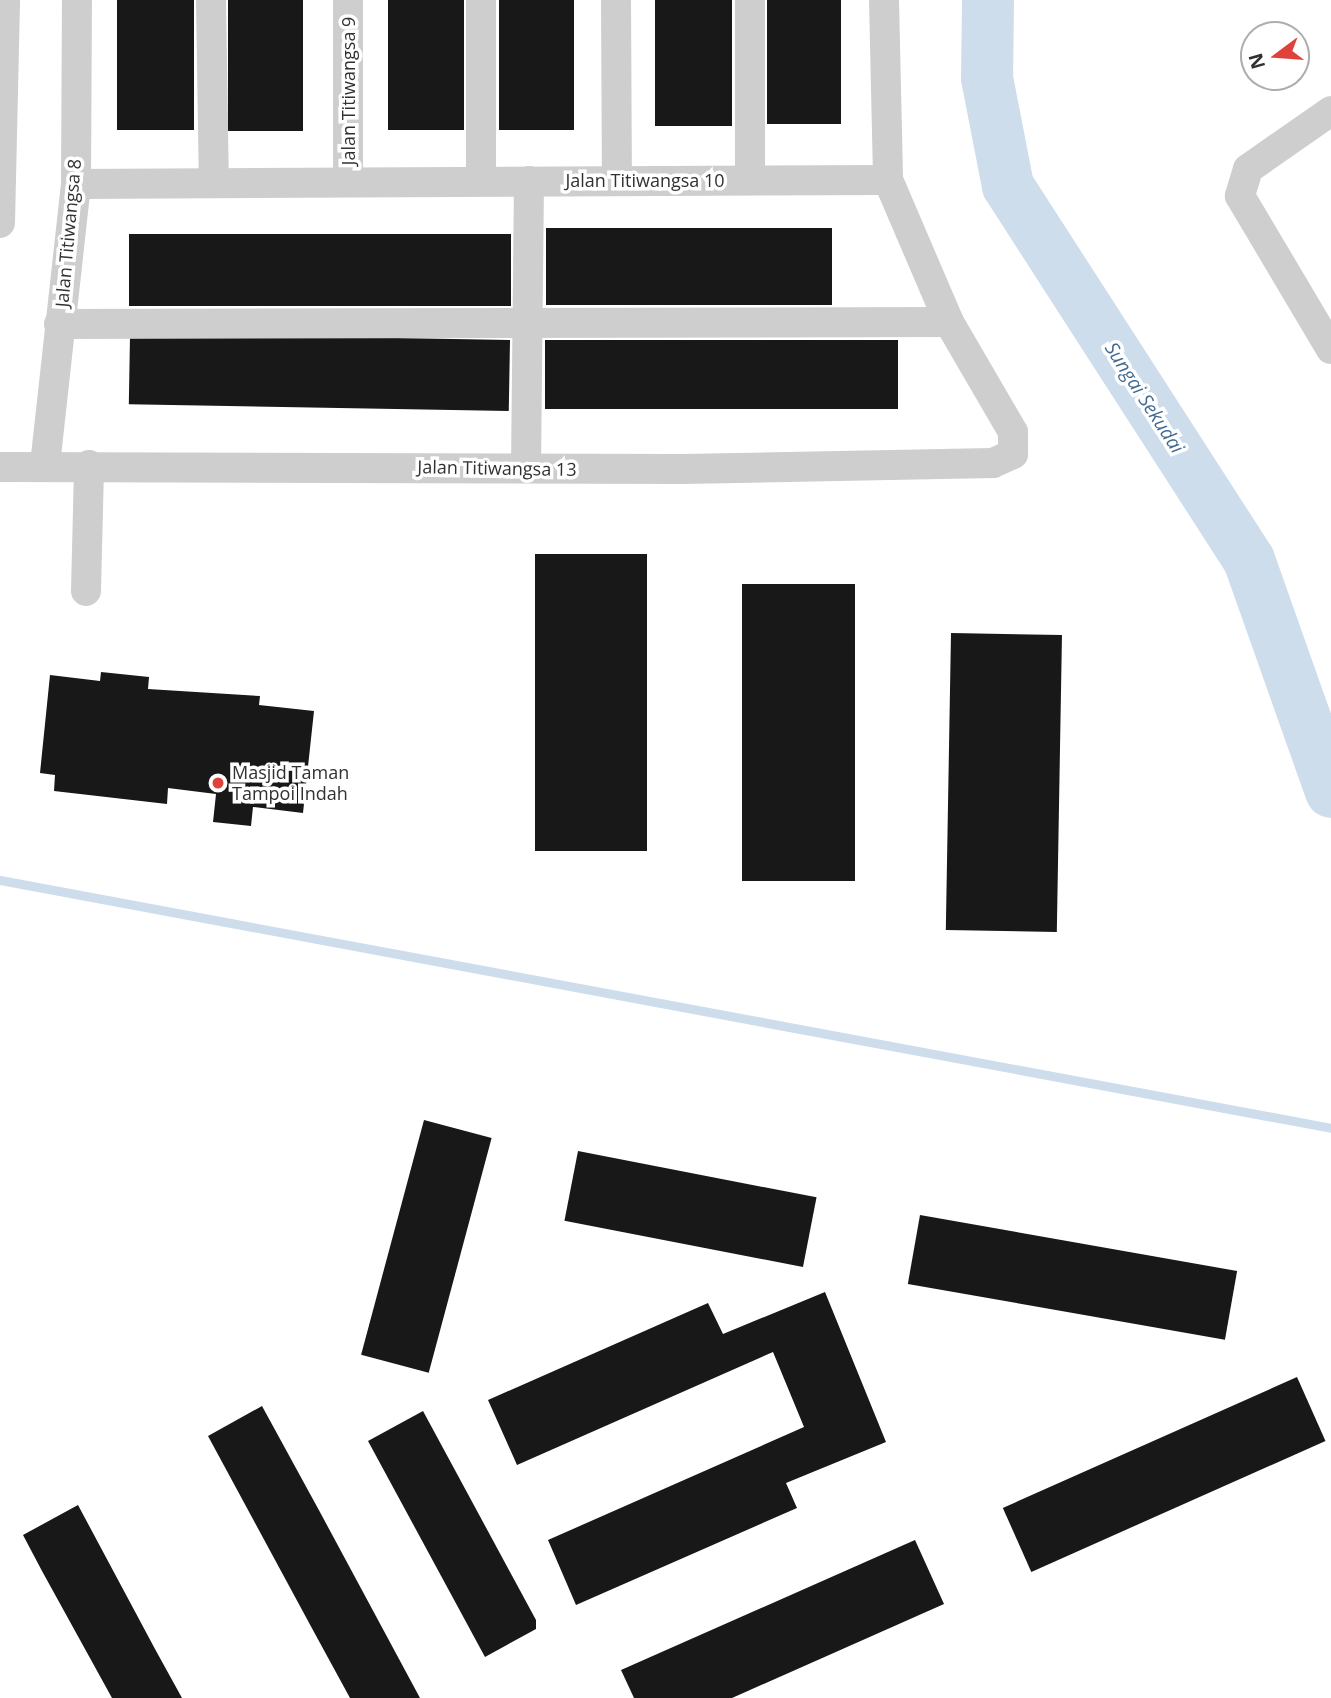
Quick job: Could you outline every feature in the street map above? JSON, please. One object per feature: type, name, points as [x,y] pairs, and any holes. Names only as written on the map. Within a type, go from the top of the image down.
[{"type":"street","points":[[0,223],[5,0]]},
{"type":"street","name":"Jalan Titiwangsa 8","points":[[45,465],[76,184],[77,0]]},
{"type":"street","points":[[211,0],[214,182]]},
{"type":"street","name":"Jalan Titiwangsa 9","points":[[348,0],[348,181]]},
{"type":"street","points":[[481,0],[481,180]]},
{"type":"street","points":[[615,0],[617,181]]},
{"type":"street","points":[[750,0],[750,180]]},
{"type":"street","points":[[60,324],[949,322],[888,180],[884,0]]},
{"type":"street","points":[[1331,111],[1248,169],[1240,196],[1331,349]]},
{"type":"street","name":"Jalan Titiwangsa 10","points":[[76,184],[888,180]]},
{"type":"street","points":[[526,468],[525,324],[529,181]]},
{"type":"street","name":"Jalan Titiwangsa 13","points":[[0,467],[89,465],[526,468],[993,463],[1013,454],[1013,432],[949,322]]},
{"type":"street","points":[[86,591],[89,465]]},
{"type":"building","points":[[117,0],[194,0],[194,130],[117,130]]},
{"type":"building","points":[[228,0],[303,0],[303,131],[228,131]]},
{"type":"building","points":[[388,0],[464,0],[464,130],[388,130]]},
{"type":"building","points":[[499,0],[574,0],[574,130],[499,130]]},
{"type":"building","points":[[655,0],[732,0],[732,126],[655,126]]},
{"type":"building","points":[[767,0],[841,0],[841,124],[767,124]]},
{"type":"building","points":[[546,228],[832,228],[832,305],[546,305]]},
{"type":"building","points":[[129,234],[511,234],[511,306],[129,306]]},
{"type":"building","points":[[130,333],[510,340],[509,411],[129,404]]},
{"type":"building","points":[[545,340],[898,340],[898,409],[545,409]]},
{"type":"building","points":[[535,554],[647,554],[647,851],[535,851]]},
{"type":"building","points":[[742,584],[855,584],[855,881],[742,881]]},
{"type":"building","points":[[951,633],[1062,635],[1057,932],[946,930]]},
{"type":"building","points":[[101,672],[149,677],[148,689],[260,696],[259,705],[314,711],[303,813],[253,807],[251,826],[213,822],[216,794],[168,788],[167,804],[54,791],[55,775],[40,773],[50,675],[100,681]]},
{"type":"building","points":[[424,1120],[492,1138],[429,1373],[361,1355]]},
{"type":"building","points":[[578,1151],[817,1197],[803,1267],[564,1221]]},
{"type":"building","points":[[920,1215],[1237,1271],[1225,1340],[908,1284]]},
{"type":"building","points":[[825,1292],[886,1442],[786,1483],[797,1508],[576,1605],[548,1540],[804,1427],[773,1352],[517,1465],[488,1400],[708,1303],[723,1334]]},
{"type":"building","points":[[1297,1377],[1325,1441],[1031,1572],[1003,1508]]},
{"type":"building","points":[[262,1406],[420,1698],[350,1698],[314,1632],[208,1436]]},
{"type":"building","points":[[423,1411],[536,1620],[536,1629],[485,1657],[368,1441]]},
{"type":"building","points":[[78,1505],[182,1698],[112,1698],[42,1571],[23,1535]]},
{"type":"building","points":[[915,1540],[944,1604],[732,1698],[634,1698],[621,1670]]},
{"type":"waterway","name":"Sungai Sekudai","points":[[988,0],[987,78],[1008,186],[1249,560],[1331,792]]},
{"type":"waterway","points":[[0,880],[1331,1128]]},
{"type":"place","name":"Masjid Taman Tampoi Indah","points":[[218,783]]}]
